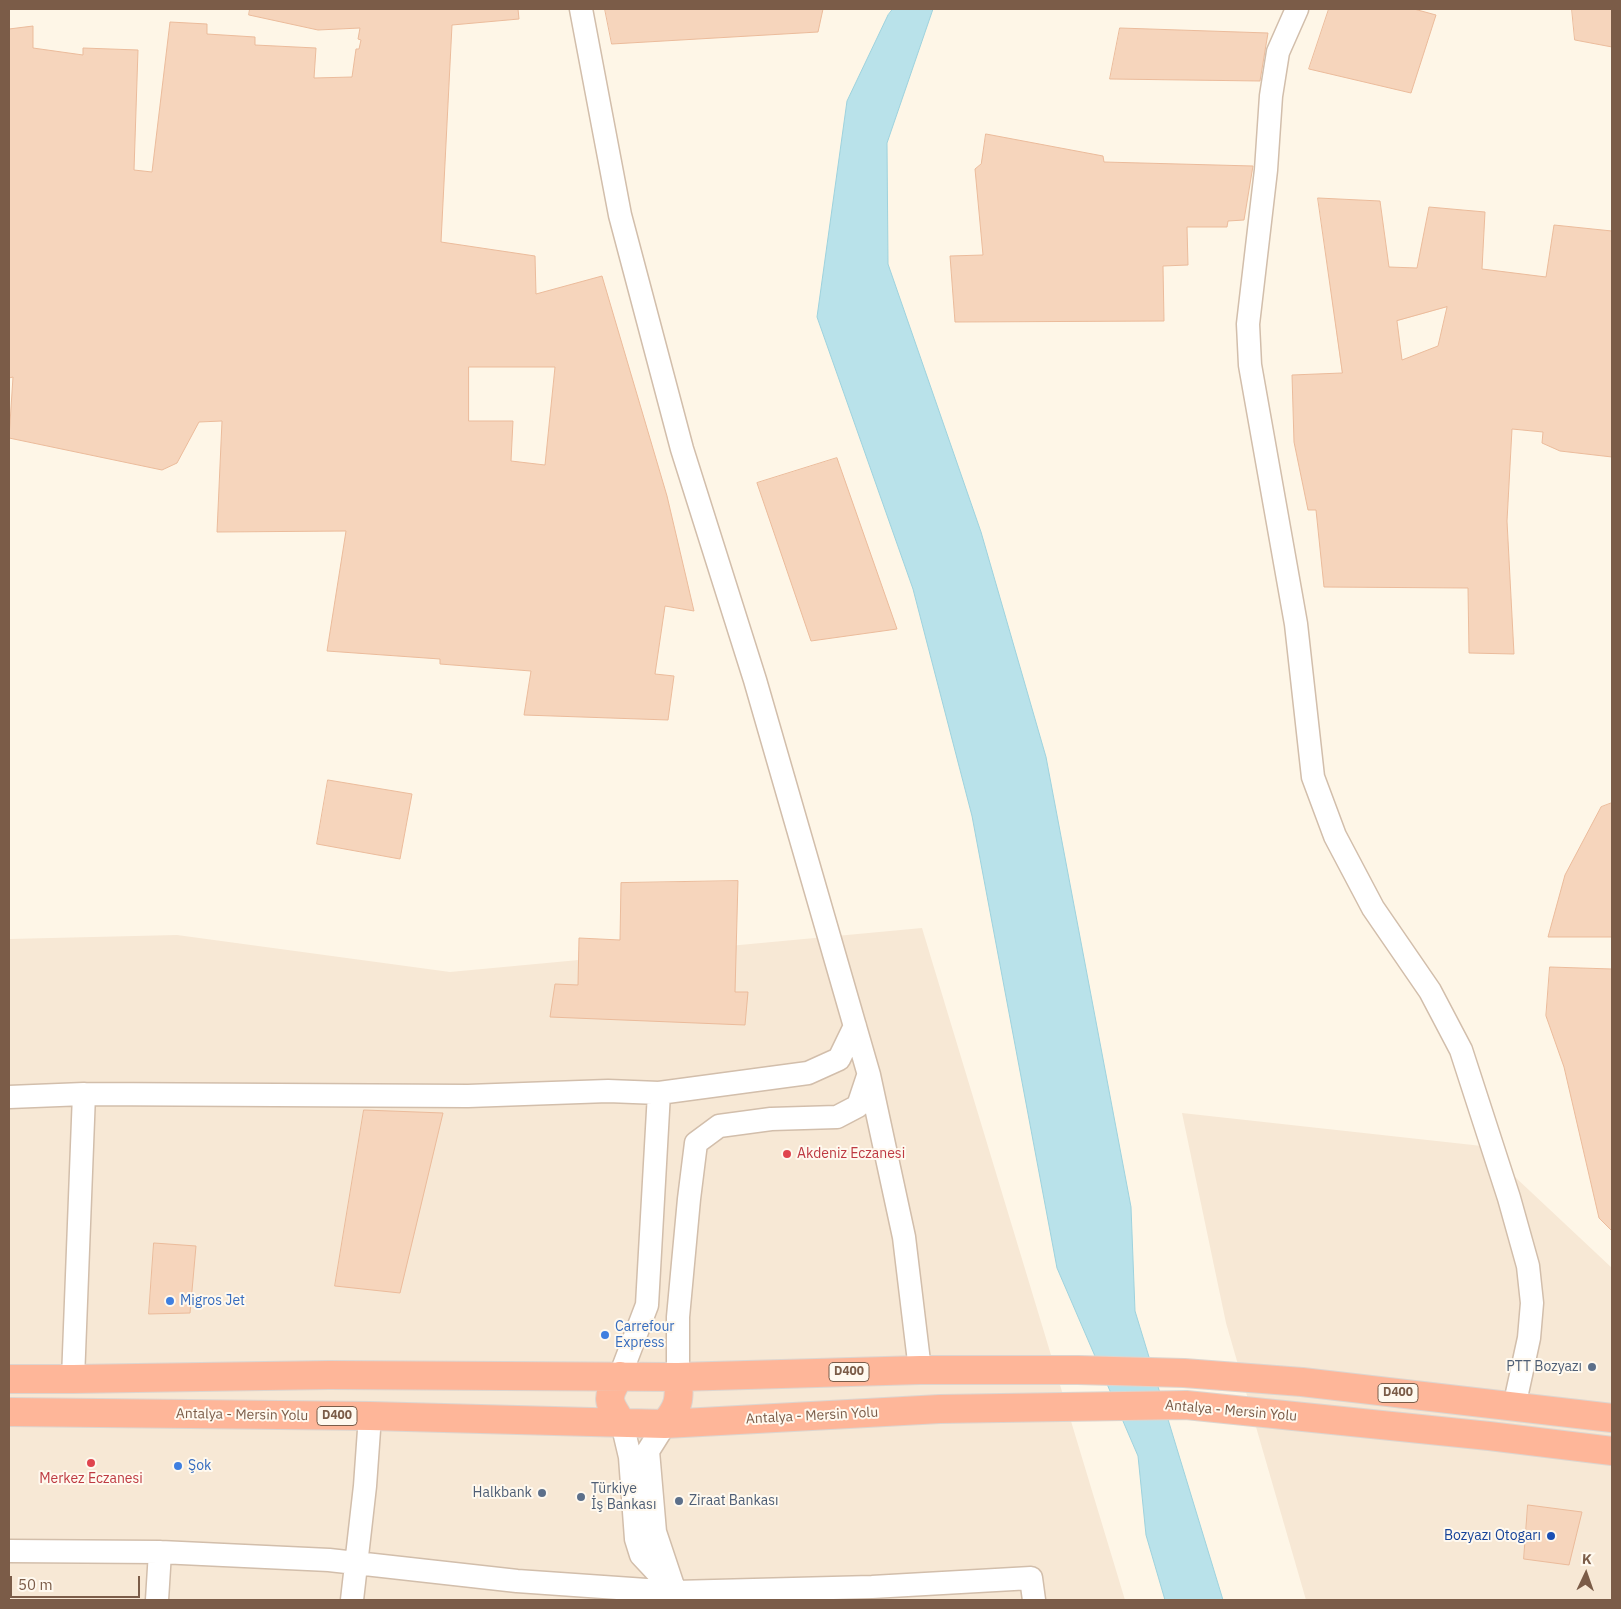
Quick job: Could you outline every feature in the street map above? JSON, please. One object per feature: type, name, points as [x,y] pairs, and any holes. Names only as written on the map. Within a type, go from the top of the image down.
[{"type":"highway","name":"D400","points":[[9,1379],[329,1375],[678,1377],[920,1370],[1078,1370],[1184,1373],[1302,1382],[1612,1418]]},
{"type":"highway","points":[[620,1376],[612,1388],[608,1400],[622,1423]]},
{"type":"highway","points":[[665,1424],[676,1410],[680,1394],[678,1377]]},
{"type":"highway","name":"Antalya - Mersin Yolu","points":[[9,1412],[370,1416],[665,1424],[940,1409],[1079,1405],[1186,1405],[1489,1436],[1612,1451]]},
{"type":"street","points":[[581,9],[620,215],[682,449],[755,680],[868,1075],[904,1237],[920,1370]]},
{"type":"street","points":[[1297,9],[1278,52],[1271,96],[1266,170],[1248,324],[1250,365],[1296,624],[1313,776],[1335,836],[1373,908],[1430,991],[1461,1050],[1503,1179],[1528,1266],[1532,1303],[1529,1338],[1514,1407]]},
{"type":"street","points":[[9,1097],[84,1094],[468,1096],[608,1091],[659,1093],[808,1073],[839,1059],[855,1026]]},
{"type":"street","points":[[678,1377],[678,1317],[696,1143],[719,1126],[771,1119],[838,1117],[858,1106],[868,1075]]},
{"type":"street","points":[[620,1376],[648,1305],[659,1093]]},
{"type":"street","points":[[74,1379],[84,1094]]},
{"type":"street","points":[[352,1600],[370,1416]]},
{"type":"street","points":[[622,1423],[630,1457],[636,1538],[641,1555],[676,1596]]},
{"type":"street","points":[[665,1424],[648,1451],[655,1532],[676,1596]]},
{"type":"street","points":[[9,1551],[160,1552],[329,1560],[676,1596],[872,1594],[1031,1578],[1034,1600]]},
{"type":"street","points":[[157,1600],[160,1552]]},
{"type":"shaded area","points":[[922,928],[1125,1600],[9,1600],[9,939],[177,935],[450,972]]},
{"type":"shaded area","points":[[1182,1113],[1482,1146],[1612,1268],[1612,1600],[1306,1600],[1226,1323]]},
{"type":"water","points":[[893,9],[933,9],[887,143],[888,264],[981,532],[1046,757],[1131,1207],[1135,1311],[1223,1600],[1165,1600],[1146,1535],[1138,1456],[1057,1268],[972,816],[913,589],[817,317],[847,101],[888,15]]},
{"type":"building","points":[[250,9],[518,9],[519,19],[452,25],[441,242],[535,256],[536,294],[602,276],[667,496],[694,611],[665,606],[655,674],[674,676],[668,720],[524,715],[531,671],[440,664],[440,659],[327,651],[346,531],[217,532],[222,421],[199,422],[177,463],[162,470],[9,438],[13,377],[9,378],[9,29],[33,26],[33,48],[83,55],[83,48],[138,50],[134,170],[152,172],[170,22],[207,24],[207,34],[255,37],[255,45],[316,48],[314,78],[352,77],[356,49],[359,49],[361,40],[358,39],[360,28],[318,30],[249,15]],"holes":[[[469,367],[555,367],[545,465],[511,461],[513,421],[469,421]]]},
{"type":"building","points":[[605,9],[823,9],[818,32],[612,44]]},
{"type":"building","points":[[1329,9],[1414,9],[1436,15],[1411,93],[1309,69]]},
{"type":"building","points":[[1572,9],[1612,9],[1612,47],[1575,40]]},
{"type":"building","points":[[1120,28],[1268,33],[1260,81],[1110,79]]},
{"type":"building","points":[[986,134],[1103,156],[1104,162],[1253,166],[1244,220],[1228,221],[1227,227],[1187,227],[1188,265],[1163,266],[1164,321],[955,322],[950,256],[983,255],[975,169],[981,164]]},
{"type":"building","points":[[1318,198],[1380,201],[1389,267],[1417,268],[1429,207],[1485,212],[1482,269],[1546,277],[1554,225],[1612,231],[1612,457],[1560,451],[1542,443],[1543,432],[1512,429],[1507,521],[1514,654],[1469,653],[1468,588],[1324,587],[1316,510],[1308,510],[1294,442],[1292,375],[1342,373]],"holes":[[[1447,307],[1438,346],[1402,360],[1397,321]]]},
{"type":"building","points":[[837,458],[897,629],[811,641],[757,483]]},
{"type":"building","points":[[328,780],[412,794],[400,859],[317,844]]},
{"type":"building","points":[[1612,803],[1612,937],[1548,937],[1565,875],[1601,807]]},
{"type":"building","points":[[738,881],[735,992],[748,992],[745,1025],[550,1017],[555,984],[578,985],[579,938],[620,940],[621,883]]},
{"type":"building","points":[[1550,967],[1612,969],[1612,1231],[1599,1218],[1564,1067],[1546,1016]]},
{"type":"building","points":[[364,1110],[443,1113],[400,1293],[335,1286]]},
{"type":"building","points":[[154,1243],[196,1246],[190,1313],[149,1314]]},
{"type":"building","name":"Bozyazı Otogarı","points":[[1528,1505],[1582,1512],[1569,1565],[1524,1559]]},
{"type":"place","name":"Akdeniz Eczanesi","points":[[787,1154]]},
{"type":"place","name":"Migros Jet","points":[[170,1301]]},
{"type":"place","name":"Carrefour Express","points":[[605,1335]]},
{"type":"place","name":"PTT Bozyazı","points":[[1592,1367]]},
{"type":"place","name":"Merkez Eczanesi","points":[[91,1463]]},
{"type":"place","name":"Şok","points":[[178,1466]]},
{"type":"place","name":"Halkbank","points":[[542,1493]]},
{"type":"place","name":"Türkiye İş Bankası","points":[[581,1497]]},
{"type":"place","name":"Ziraat Bankası","points":[[679,1501]]},
{"type":"place","name":"Bozyazı Otogarı","points":[[1551,1536]]}]
